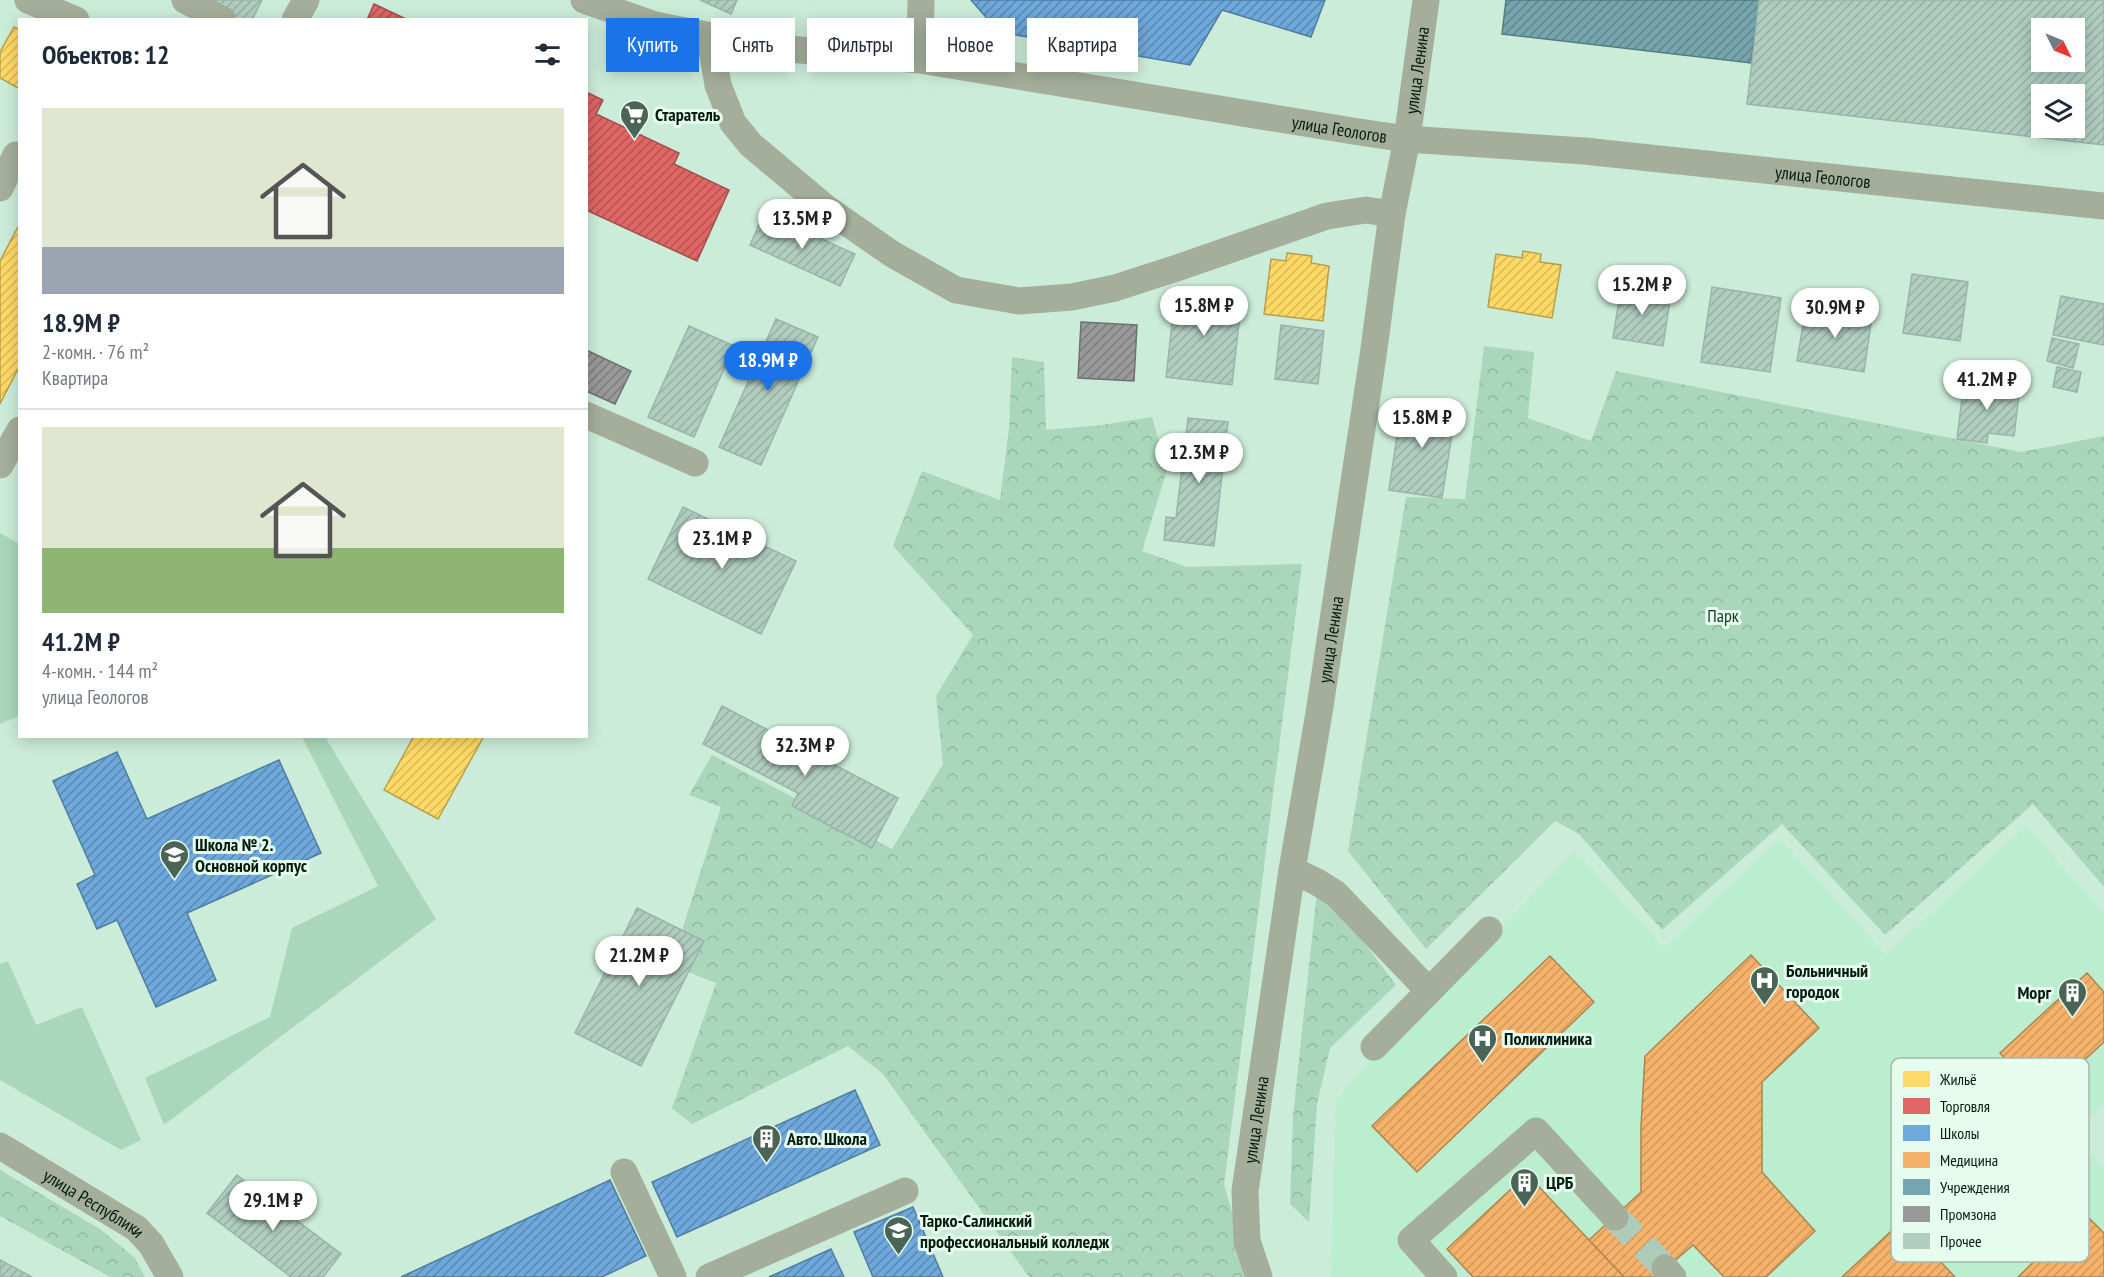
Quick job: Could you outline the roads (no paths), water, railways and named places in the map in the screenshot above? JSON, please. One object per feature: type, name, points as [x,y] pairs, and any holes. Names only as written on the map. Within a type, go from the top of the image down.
[{"type":"street","points":[[28,0],[71,18]]},
{"type":"street","points":[[185,0],[219,18]]},
{"type":"street","points":[[296,18],[306,0]]},
{"type":"street","name":"улица Геологов","points":[[584,0],[655,25],[711,37]]},
{"type":"street","points":[[920,60],[921,0]]},
{"type":"street","name":"улица Ленина","points":[[1259,1277],[1247,1241],[1245,1191],[1292,870],[1326,667],[1373,356],[1392,214],[1407,139],[1426,0]]},
{"type":"street","name":"улица Геологов","points":[[795,50],[920,60],[1407,139],[1584,151],[2104,206]]},
{"type":"street","points":[[716,72],[718,86],[733,123],[752,145],[826,208],[892,254],[956,291],[1019,301],[1072,297],[1136,282],[1327,216],[1366,210],[1392,214]]},
{"type":"street","points":[[0,188],[16,155],[18,156]]},
{"type":"street","points":[[588,416],[695,463]]},
{"type":"street","points":[[0,465],[18,434]]},
{"type":"street","points":[[1292,870],[1336,894],[1429,991]]},
{"type":"street","points":[[1374,1047],[1489,930]]},
{"type":"street","points":[[1444,1277],[1411,1240],[1536,1131],[1615,1217]]},
{"type":"street","name":"улица Республики","points":[[0,1146],[136,1228],[152,1244],[170,1277]]},
{"type":"street","points":[[624,1172],[673,1277]]},
{"type":"street","points":[[709,1277],[905,1191]]},
{"type":"tunnel","points":[[1615,1217],[1665,1268]]},
{"type":"place","name":"Старатель","points":[[634,140]]},
{"type":"place","name":"Школа № 2. Основной корпус","points":[[174,880]]},
{"type":"place","name":"Больничный городок","points":[[1765,1006]]},
{"type":"place","name":"Морг","points":[[2072,1018]]},
{"type":"place","name":"Поликлиника","points":[[1483,1064]]},
{"type":"place","name":"Авто. Школа","points":[[766,1164]]},
{"type":"place","name":"ЦРБ","points":[[1525,1208]]},
{"type":"place","name":"Тарко-Салинский профессиональный колледж","points":[[899,1256]]},
{"type":"park label","name":"Парк","points":[[1723,615]]}]
